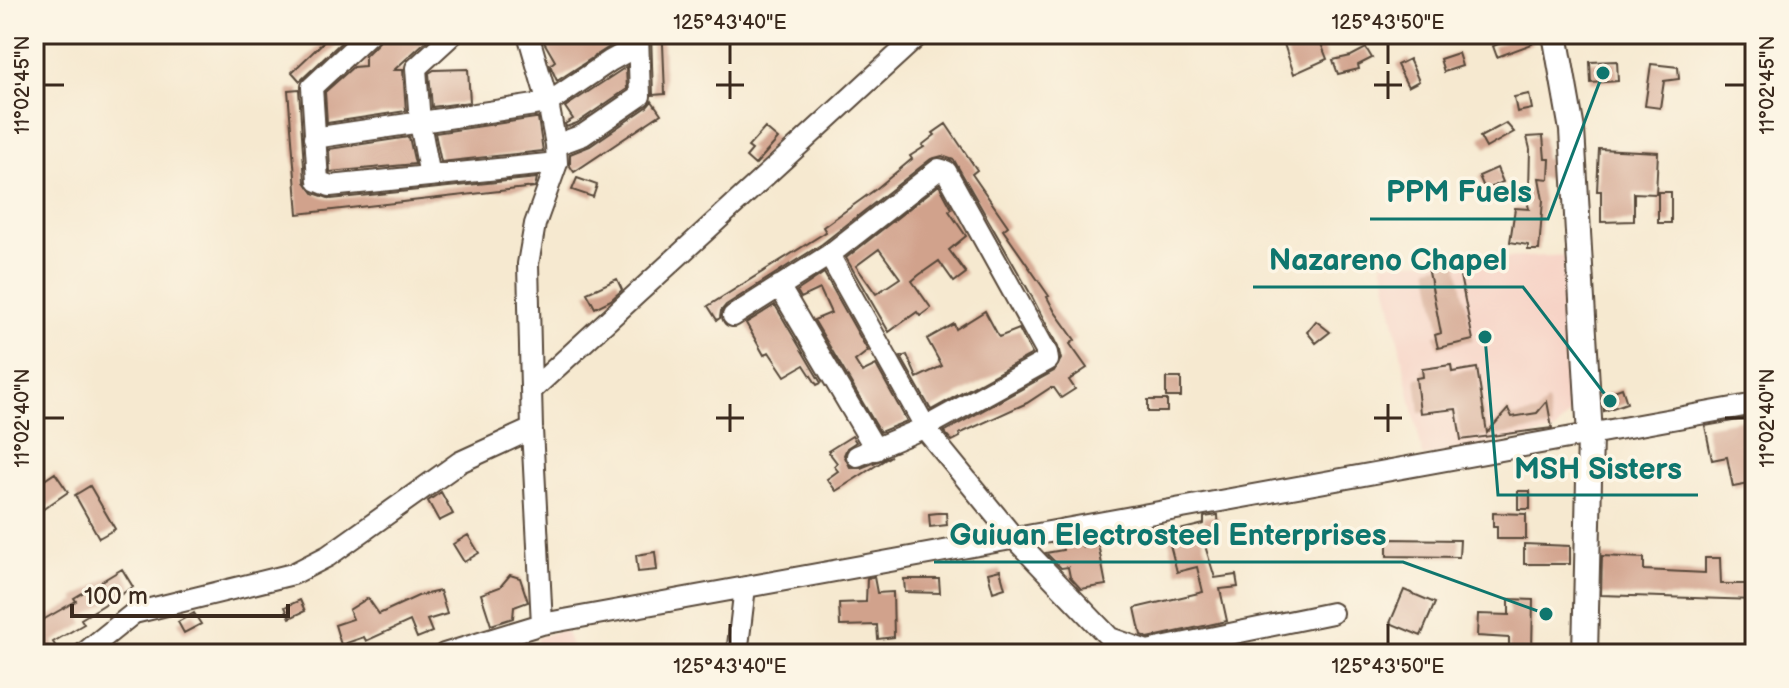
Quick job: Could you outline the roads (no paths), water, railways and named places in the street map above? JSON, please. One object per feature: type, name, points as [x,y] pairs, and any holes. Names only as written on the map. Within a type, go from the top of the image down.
[{"type":"main road","points":[[1555,34],[1572,130],[1590,436],[1585,654]]},
{"type":"street","points":[[369,34],[312,87],[314,138],[318,181],[321,184],[330,186],[430,176],[556,154],[640,96],[637,34]]},
{"type":"street","points":[[430,176],[420,123],[416,68],[453,34]]},
{"type":"street","points":[[528,34],[548,103],[556,154],[535,224],[528,264],[532,429],[542,624]]},
{"type":"street","points":[[314,138],[548,103],[630,50],[637,34]]},
{"type":"street","points":[[532,390],[920,34]]},
{"type":"street","points":[[733,316],[779,286],[829,255],[939,169],[946,171],[1047,353],[1048,360],[926,427],[867,453],[779,286]]},
{"type":"street","points":[[829,255],[926,427],[1015,539],[1110,638],[1147,651],[1332,613]]},
{"type":"street","points":[[444,654],[542,624],[1755,404]]},
{"type":"street","points":[[83,654],[134,613],[293,574],[328,556],[460,462],[532,429]]},
{"type":"street","points":[[737,654],[745,587]]},
{"type":"place","name":"PPM Fuels","points":[[1603,73]]},
{"type":"place","name":"MSH Sisters","points":[[1485,337]]},
{"type":"place","name":"Nazareno Chapel","points":[[1610,401]]},
{"type":"place","name":"Guiuan Electrosteel Enterprises","points":[[1546,614]]}]
